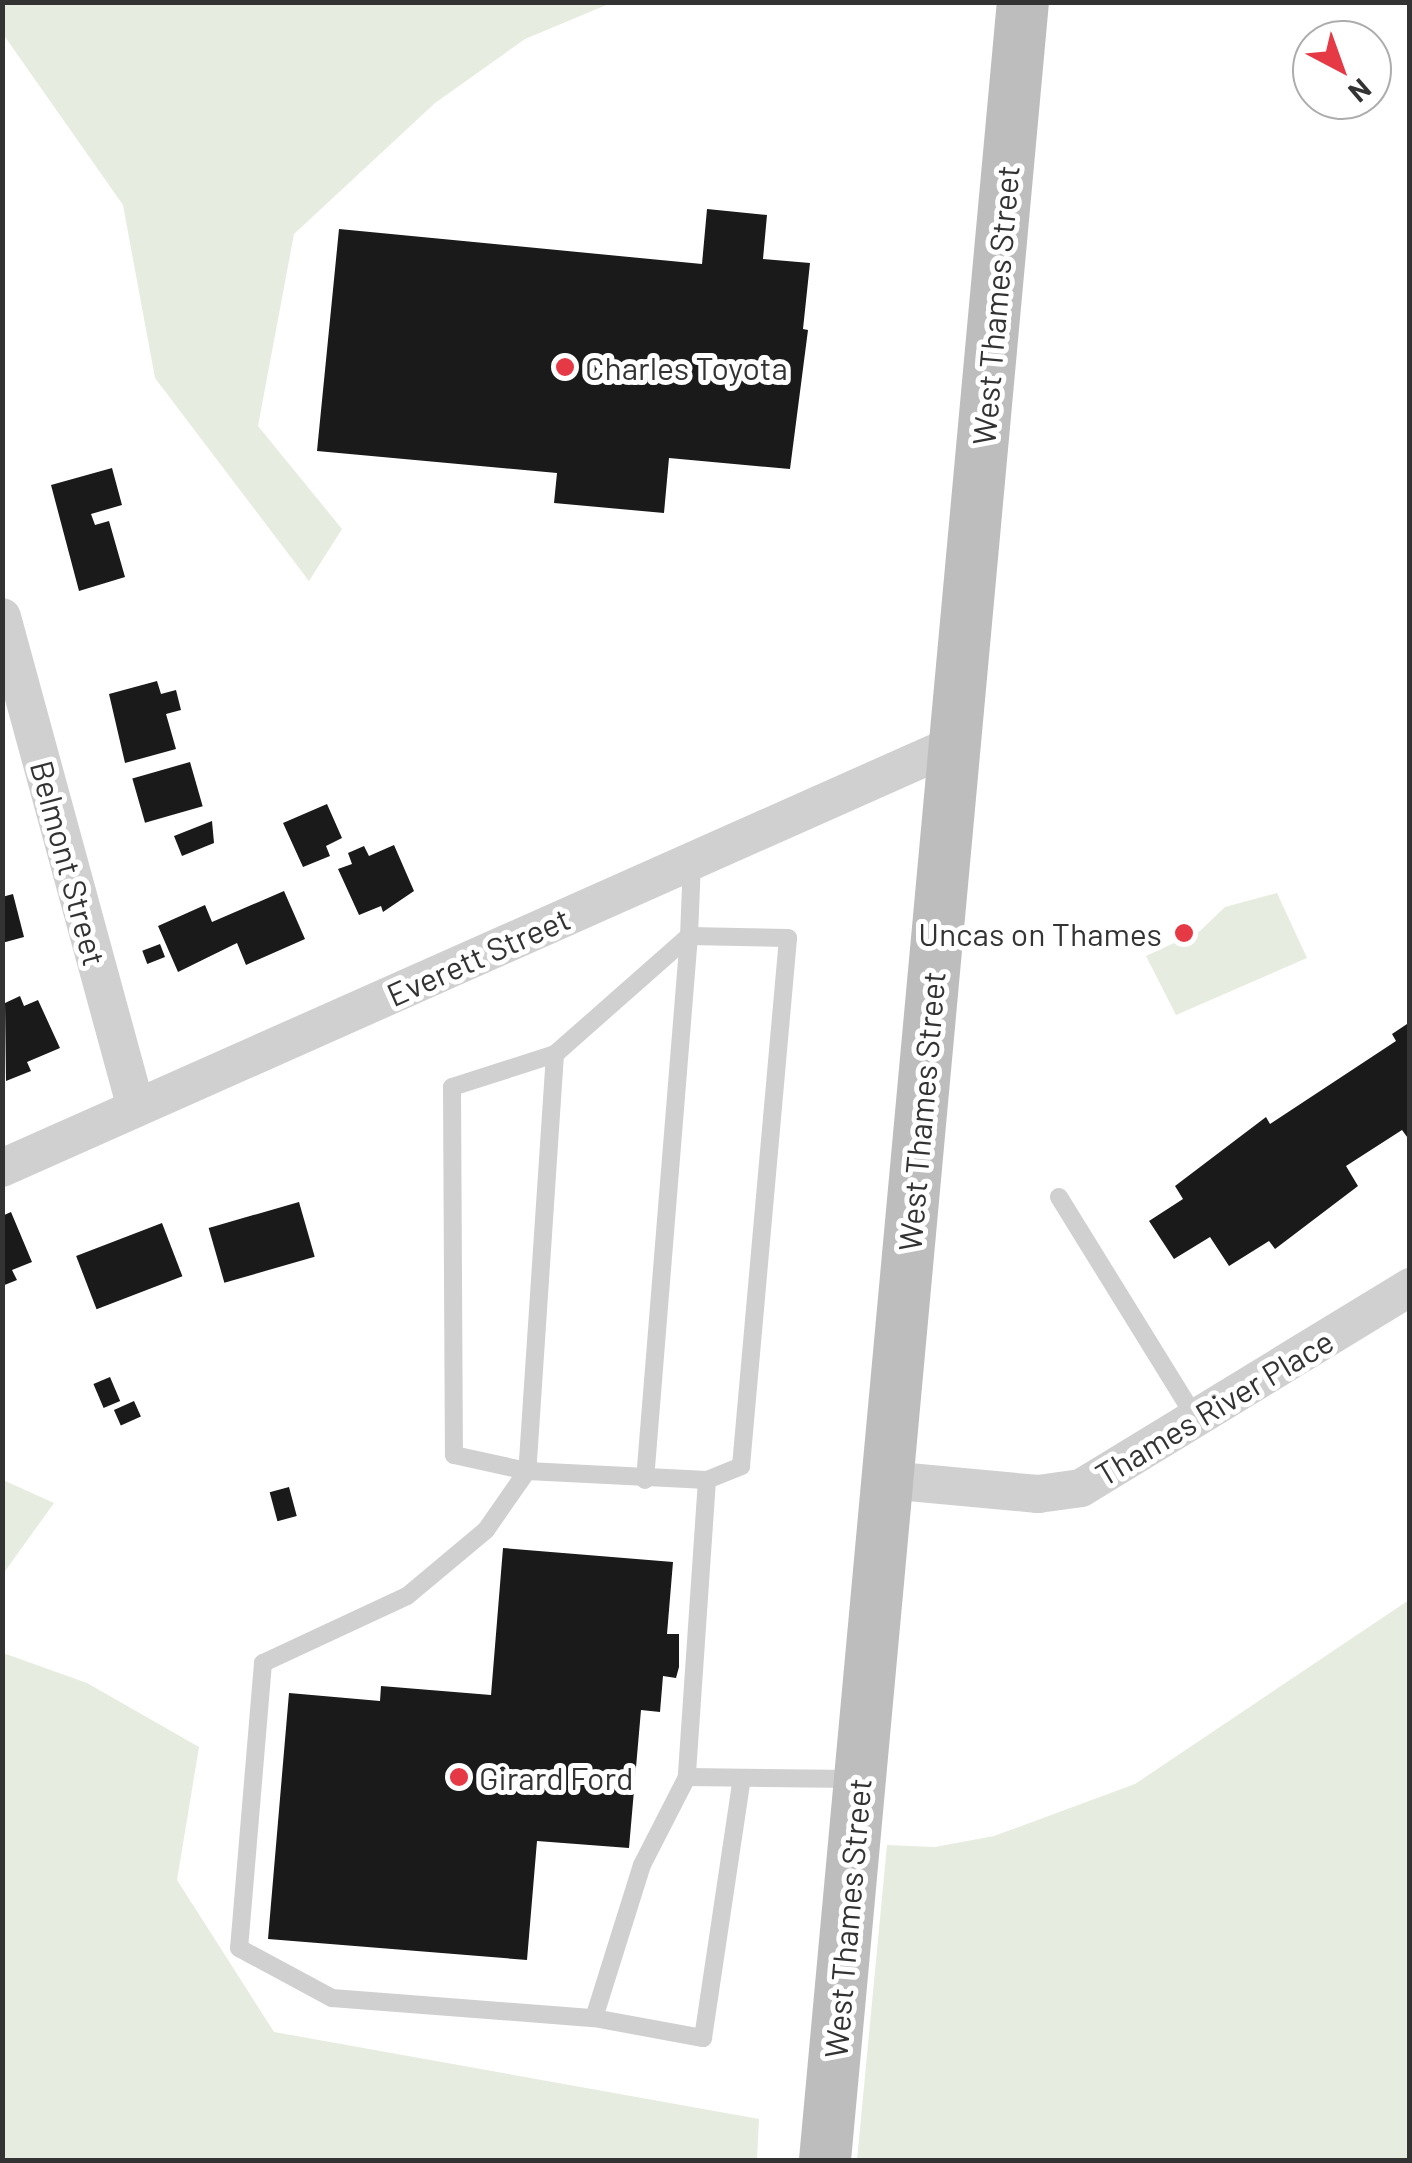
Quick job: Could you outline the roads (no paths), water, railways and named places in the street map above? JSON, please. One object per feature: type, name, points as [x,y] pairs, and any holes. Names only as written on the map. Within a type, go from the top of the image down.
[{"type":"main road","name":"West Thames Street","points":[[825,2160],[1023,2]]},
{"type":"street","name":"Belmont Street","points":[[2,617],[10,677],[136,1108]]},
{"type":"street","name":"Everett Street","points":[[2,1168],[954,744]]},
{"type":"street","name":"Thames River Place","points":[[888,1480],[1060,1492],[1102,1478],[1410,1286]]},
{"type":"lane","points":[[645,1480],[692,860]]},
{"type":"lane","points":[[689,936],[788,938],[741,1466],[707,1480],[645,1480],[526,1471],[454,1455],[452,1087],[555,1054],[689,936]]},
{"type":"lane","points":[[555,1054],[526,1471],[486,1530],[407,1596],[263,1663],[239,1948],[332,1998],[594,2018],[703,2038],[742,1778]]},
{"type":"lane","points":[[1059,1196],[1196,1420]]},
{"type":"lane","points":[[594,2018],[642,1866],[687,1777],[707,1480]]},
{"type":"lane","points":[[687,1777],[860,1779]]},
{"type":"place","name":"Charles Toyota","points":[[565,367]]},
{"type":"place","name":"Uncas on Thames","points":[[1184,933]]},
{"type":"place","name":"Girard Ford","points":[[459,1777]]}]
